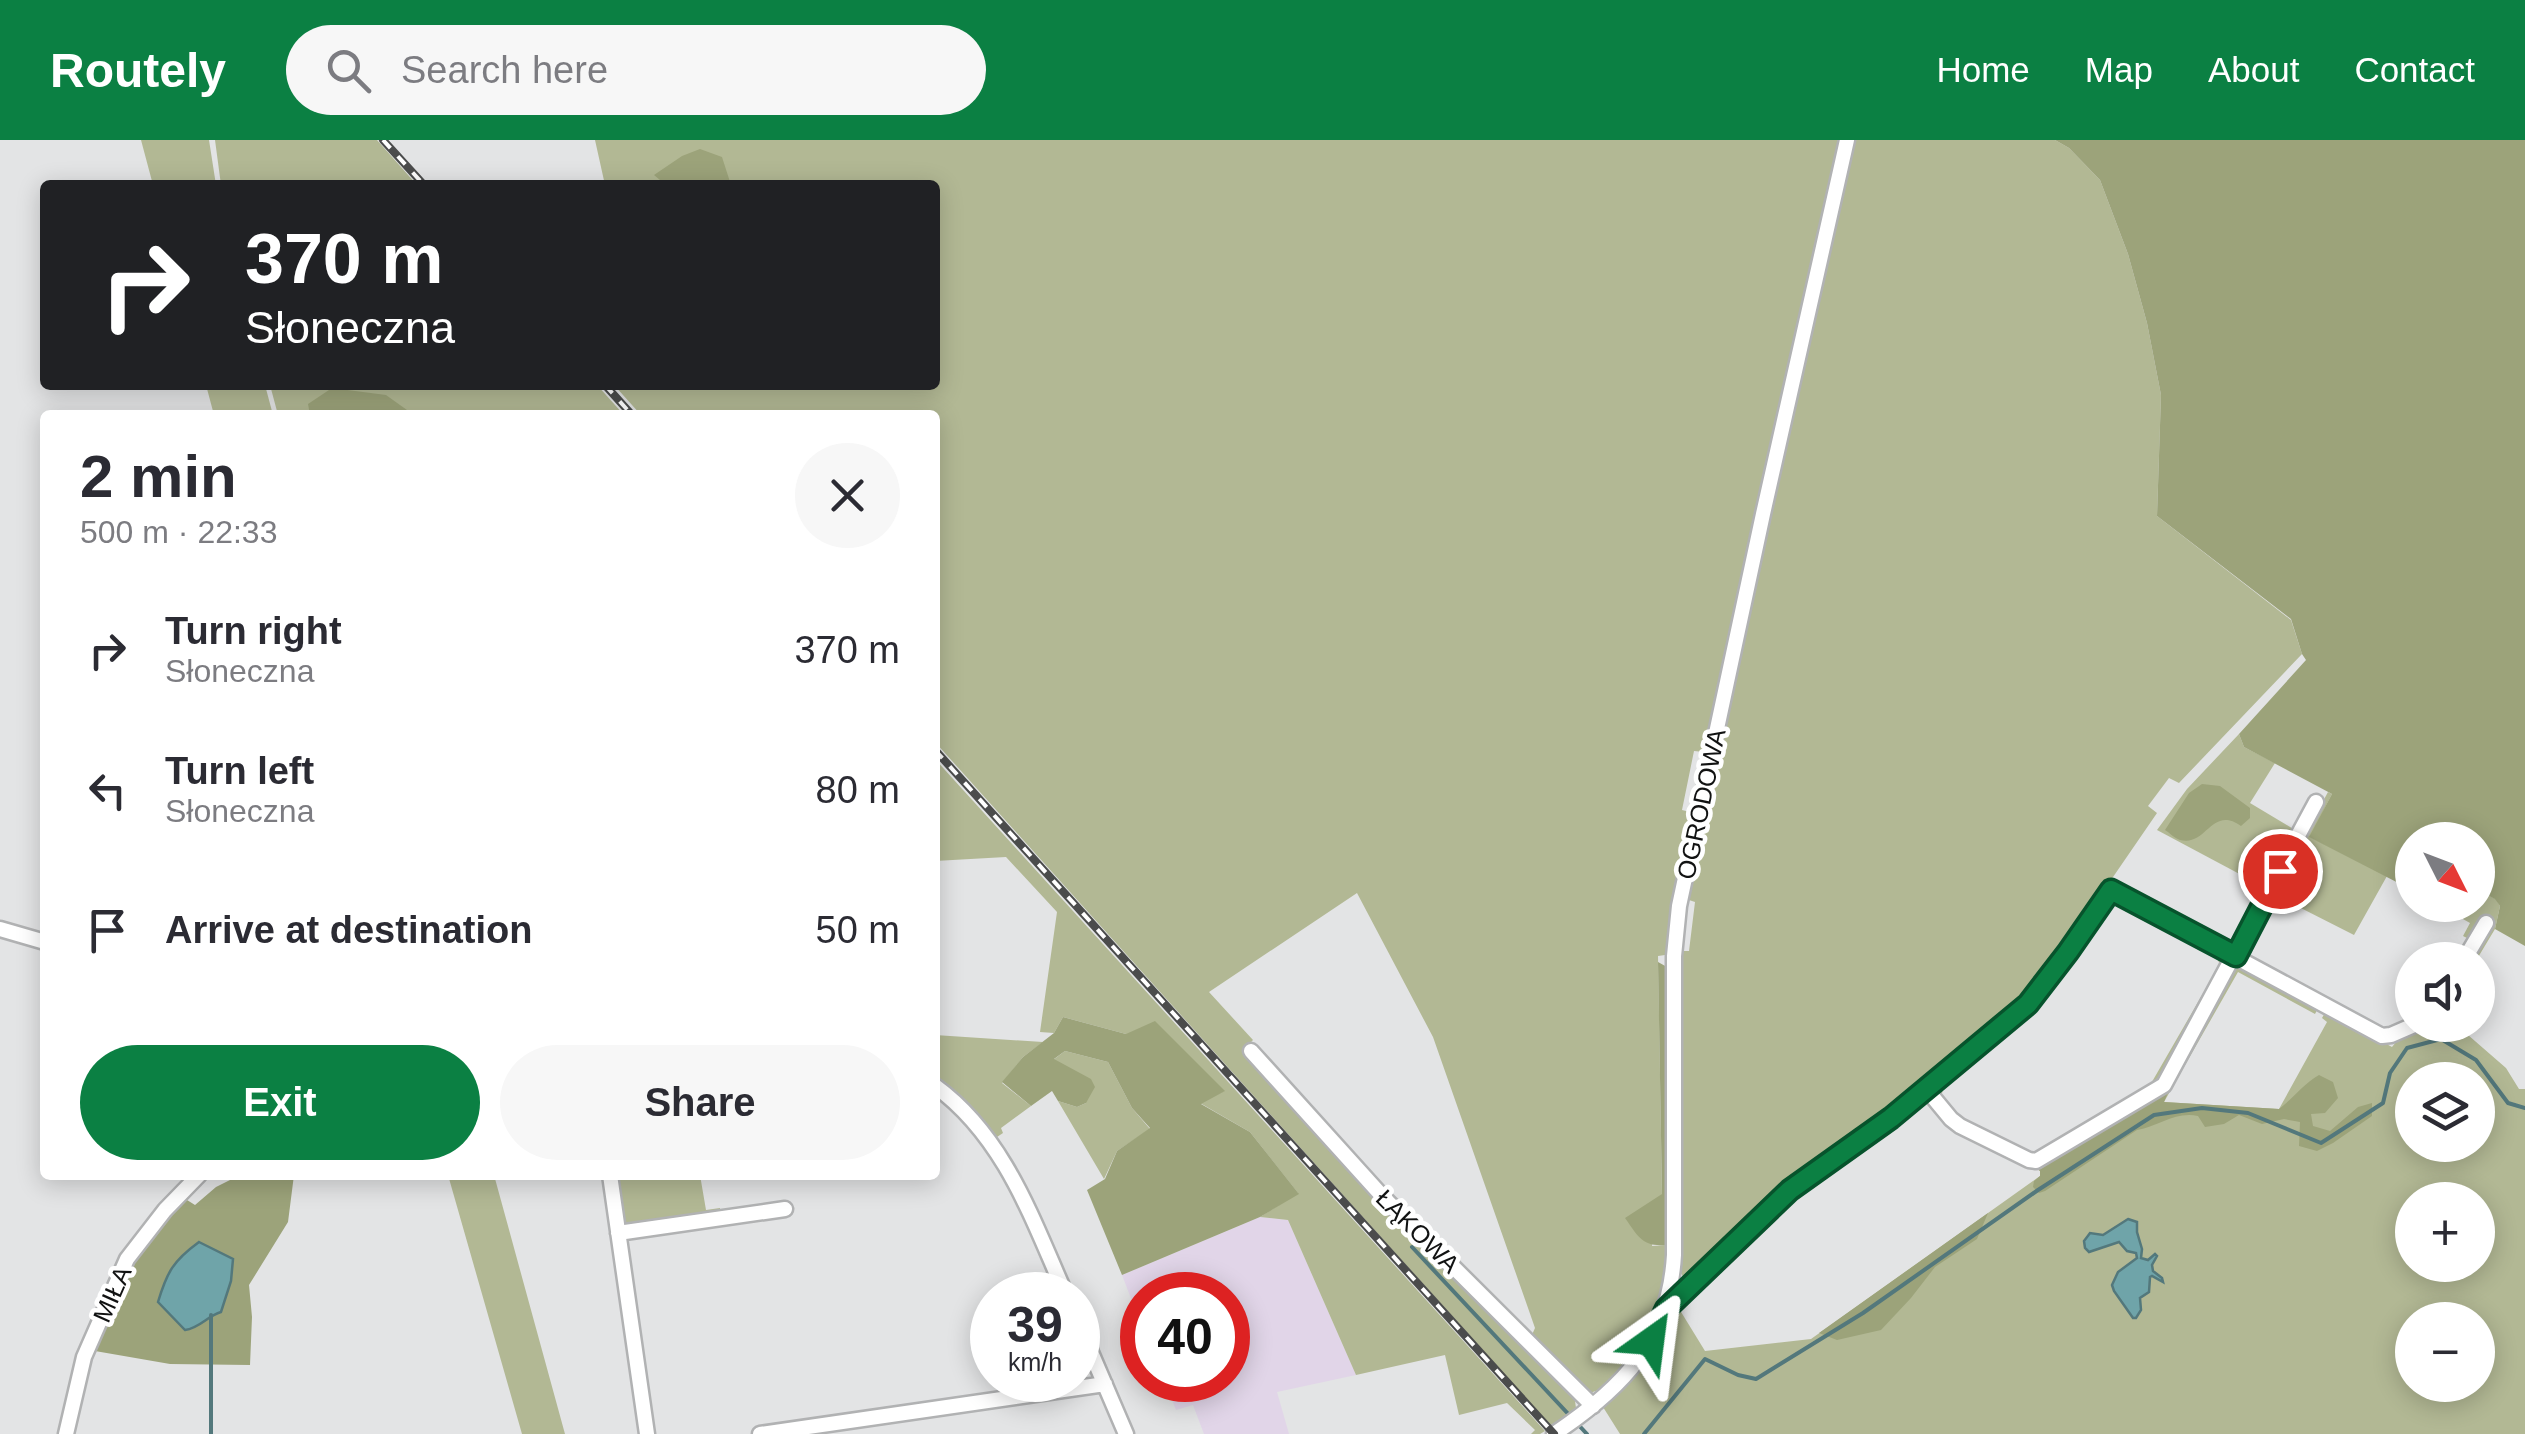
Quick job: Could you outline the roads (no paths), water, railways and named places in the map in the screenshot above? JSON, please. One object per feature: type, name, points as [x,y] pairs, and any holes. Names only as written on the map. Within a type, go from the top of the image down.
[{"type":"street","name":"OGRODOWA","points":[[1554,1434],[1593,1406],[1639,1358],[1656,1333],[1672,1283],[1674,972],[1679,906],[1847,140]]},
{"type":"street","points":[[1927,1090],[1960,1126],[2036,1161],[2164,1085],[2316,802]]},
{"type":"street","points":[[1666,1309],[1790,1190],[1927,1090],[2028,1004],[2111,890],[2382,1036],[2395,1033]]},
{"type":"street","points":[[2475,942],[2486,923]]},
{"type":"street","points":[[0,929],[40,941]]},
{"type":"street","name":"ŁĄKOWA","points":[[1251,1051],[1383,1197],[1593,1406]]},
{"type":"street","points":[[940,1091],[978,1125],[1004,1162],[1056,1272]]},
{"type":"street","name":"MIŁA","points":[[66,1434],[84,1357],[127,1259],[194,1180]]},
{"type":"street","points":[[611,1180],[647,1434]]},
{"type":"street","points":[[618,1233],[785,1209]]},
{"type":"street","points":[[1100,1373],[1126,1434]]},
{"type":"street","points":[[760,1434],[1105,1384]]},
{"type":"water","points":[[2128,1219],[2137,1222],[2141,1258],[2157,1256],[2153,1271],[2163,1282],[2150,1277],[2149,1292],[2140,1298],[2141,1310],[2136,1318],[2112,1285],[2118,1272],[2137,1258],[2136,1253],[2127,1251],[2119,1242],[2089,1252],[2084,1241],[2090,1233],[2103,1235]]},
{"type":"water","points":[[199,1242],[233,1259],[231,1281],[221,1312],[185,1330],[158,1302],[172,1268]]},
{"type":"waterway","points":[[1644,1434],[1705,1359],[1756,1379],[1863,1313],[2038,1190],[2154,1115],[2202,1108],[2248,1113],[2321,1143],[2383,1103],[2390,1073],[2407,1048],[2441,1039],[2476,1060],[2508,1103],[2525,1108]]},
{"type":"waterway","points":[[1412,1247],[1587,1434]]},
{"type":"waterway","points":[[211,1315],[211,1434]]},
{"type":"railway","points":[[383,140],[419,180]]},
{"type":"railway","points":[[610,390],[628,410]]},
{"type":"railway","points":[[940,756],[1554,1434]]}]
